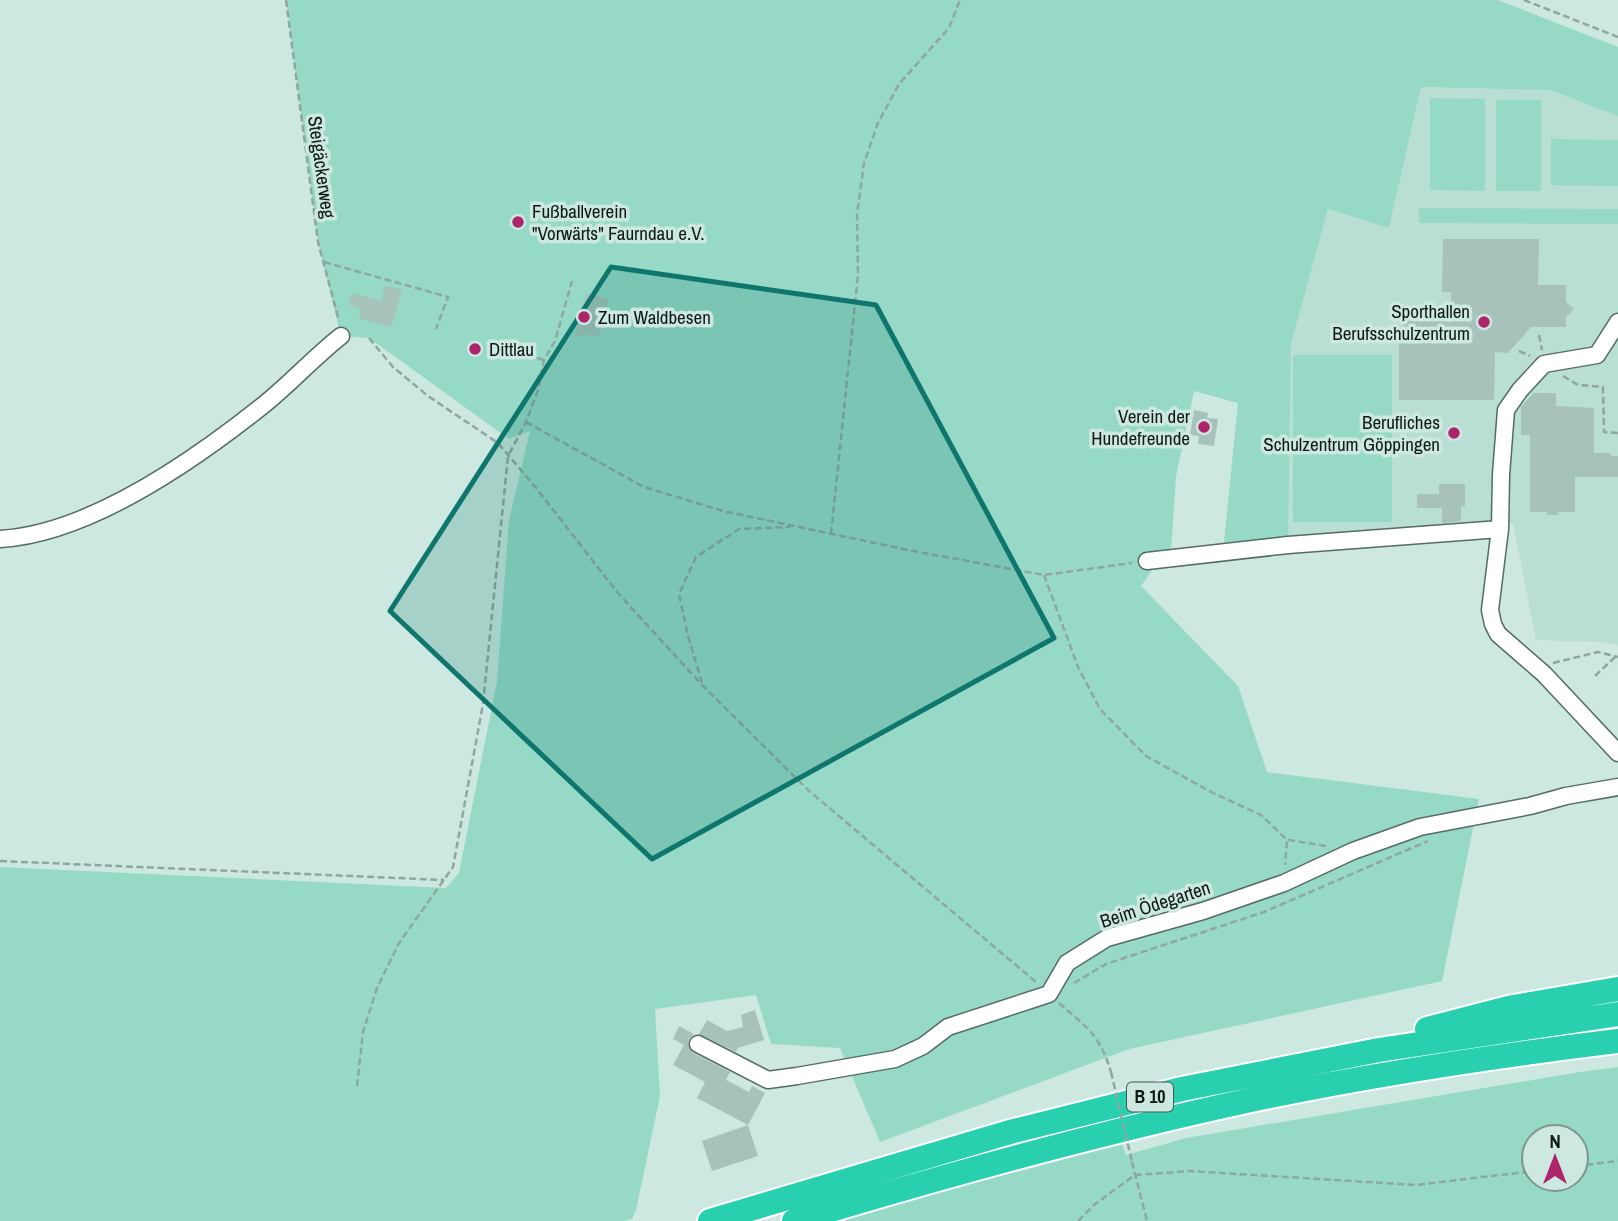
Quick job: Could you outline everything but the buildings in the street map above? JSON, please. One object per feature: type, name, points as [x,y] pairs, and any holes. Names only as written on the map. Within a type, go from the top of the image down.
[{"type":"highway","name":"B 10","points":[[1379,1050],[1443,1024],[1508,1008],[1618,989]]},
{"type":"highway","name":"B 10","points":[[710,1221],[924,1157],[1102,1108],[1244,1076],[1379,1050],[1618,1014]]},
{"type":"highway","name":"B 10","points":[[794,1221],[1017,1157],[1224,1106],[1343,1083],[1618,1041]]},
{"type":"lane","points":[[1618,322],[1597,355],[1544,363],[1506,410],[1500,529],[1490,610],[1498,634],[1536,668],[1618,753]]},
{"type":"lane","points":[[0,539],[66,524],[100,511],[137,492],[204,449],[262,406],[341,336]]},
{"type":"lane","points":[[1147,561],[1288,545],[1500,529]]},
{"type":"lane","name":"Beim Ödegarten","points":[[1050,991],[1067,963],[1107,938],[1203,911],[1284,883],[1384,838],[1566,796],[1618,787]]},
{"type":"lane","points":[[698,1044],[768,1080],[797,1076],[894,1059],[923,1045],[948,1027],[1050,991]]},
{"type":"path","name":"Steigäckerweg","points":[[286,0],[318,242],[341,336]]},
{"type":"path","points":[[831,534],[858,275],[857,215],[864,163],[878,123],[899,84],[949,28],[960,0]]},
{"type":"path","points":[[1524,0],[1618,37]]},
{"type":"path","points":[[324,262],[448,297],[436,329]]},
{"type":"path","points":[[357,1086],[363,1032],[377,988],[399,943],[453,867],[483,704],[508,456],[526,422],[538,390],[544,360],[555,341],[572,281]]},
{"type":"path","points":[[369,338],[393,367],[428,396],[498,443],[617,592],[704,687],[808,790],[1050,991],[1097,1037],[1111,1072],[1147,1221]]},
{"type":"path","points":[[527,355],[544,360]]},
{"type":"path","points":[[1544,363],[1578,385],[1603,387],[1604,432],[1618,433]]},
{"type":"path","points":[[526,422],[644,487],[723,511],[1044,575],[1147,561]]},
{"type":"path","points":[[704,687],[688,636],[679,594],[696,556],[739,529],[797,527]]},
{"type":"path","points":[[1044,575],[1077,667],[1100,709],[1146,756],[1213,793],[1261,815],[1287,840],[1353,851]]},
{"type":"path","points":[[1536,668],[1598,652],[1616,657]]},
{"type":"path","points":[[1595,676],[1616,657]]},
{"type":"path","points":[[1050,991],[1065,988],[1107,964],[1264,912],[1363,870],[1440,836],[1443,823]]},
{"type":"path","points":[[1284,883],[1287,840]]},
{"type":"path","points":[[0,861],[444,880]]},
{"type":"path","points":[[1590,1164],[1618,1161]]},
{"type":"path","points":[[1079,1221],[1095,1204],[1135,1175],[1189,1171],[1416,1185],[1520,1173]]},
{"type":"highlighted area","points":[[611,267],[876,305],[1054,638],[652,859],[390,611]]},
{"type":"shaded area","name":"Berufliches Schulzentrum Göppingen","points":[[1421,87],[1550,90],[1618,116],[1618,645],[1536,640],[1513,523],[1288,545],[1291,344],[1328,208],[1389,228]]},
{"type":"green space","points":[[286,0],[1498,0],[1618,47],[1618,116],[1550,90],[1421,87],[1389,228],[1328,209],[1291,344],[1288,545],[1223,552],[1238,403],[1194,391],[1176,476],[1171,551],[1160,559],[1141,586],[1238,686],[1267,772],[1479,799],[1442,981],[1129,1049],[880,1142],[840,1048],[771,1044],[756,995],[655,1009],[660,1096],[636,1210],[632,1219],[623,1221],[0,1221],[0,867],[446,888],[459,873],[497,681],[509,520],[530,431],[509,439],[369,338],[341,336],[318,242]]},
{"type":"green space","points":[[1430,98],[1485,99],[1485,191],[1430,190]]},
{"type":"green space","points":[[1496,100],[1541,100],[1541,191],[1496,191]]},
{"type":"green space","points":[[1551,139],[1618,140],[1618,186],[1551,185]]},
{"type":"green space","points":[[1419,208],[1618,209],[1618,224],[1419,223]]},
{"type":"green space","points":[[1293,355],[1392,355],[1392,522],[1293,522]]},
{"type":"green space","points":[[1618,1067],[1618,1221],[840,1221],[995,1176],[1122,1144],[1126,1155],[1186,1138]]},
{"type":"place","name":"Fußballverein \"Vorwärts\" Faurndau e.V.","points":[[518,222]]},
{"type":"place","name":"Zum Waldbesen","points":[[584,317]]},
{"type":"place","name":"Sporthallen Berufsschulzentrum","points":[[1484,322]]},
{"type":"place","name":"Dittlau","points":[[475,349]]},
{"type":"place","name":"Verein der Hundefreunde","points":[[1204,427]]},
{"type":"place","name":"Berufliches Schulzentrum Göppingen","points":[[1454,433]]}]
